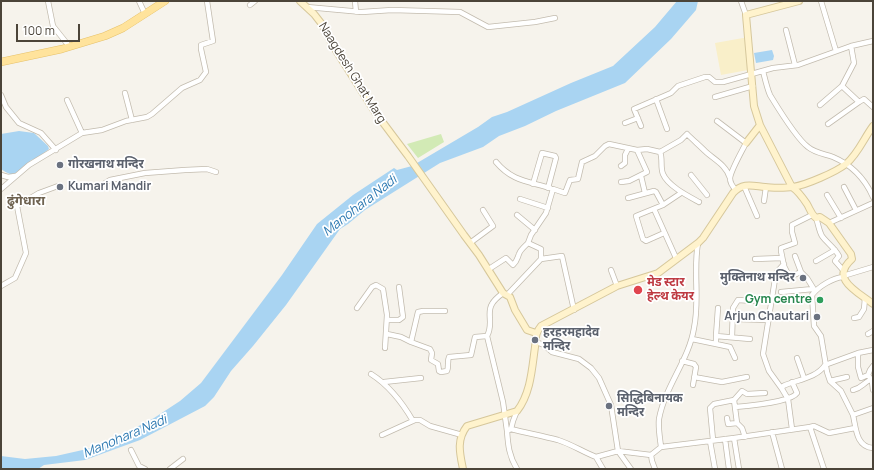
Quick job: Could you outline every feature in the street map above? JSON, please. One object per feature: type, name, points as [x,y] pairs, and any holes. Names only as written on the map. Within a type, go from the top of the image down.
[{"type":"main road","points":[[1,62],[105,36],[123,28],[165,1]]},
{"type":"street","points":[[48,1],[53,26],[69,46]]},
{"type":"street","points":[[139,1],[145,14]]},
{"type":"street","points":[[1,189],[30,165],[82,133],[102,130],[132,120],[147,117],[182,88],[200,80],[206,72],[201,45],[213,41],[208,1]]},
{"type":"street","points":[[250,5],[255,1]]},
{"type":"street","name":"Naagdesh Ghat Marg","points":[[300,1],[321,23],[360,90],[489,269],[505,294],[510,297],[515,310],[527,330],[536,333]]},
{"type":"street","points":[[355,1],[356,12]]},
{"type":"street","points":[[741,1],[746,15],[754,106],[760,125],[792,187],[797,190],[808,205],[819,214],[816,217],[822,235],[839,256],[835,261],[843,274],[846,283],[870,300],[859,317],[854,318]]},
{"type":"street","points":[[746,15],[799,1]]},
{"type":"street","points":[[821,1],[836,51]]},
{"type":"street","points":[[307,7],[356,12],[392,10],[460,12],[488,27],[535,22],[555,18]]},
{"type":"street","points":[[786,30],[795,65]]},
{"type":"street","points":[[641,126],[634,109],[671,93],[678,86],[709,77],[715,82],[723,82],[773,68],[795,65],[851,46],[873,41]]},
{"type":"street","points":[[820,105],[842,86],[854,63],[851,46]]},
{"type":"street","points":[[763,71],[770,94],[784,117],[804,144],[812,150],[833,157],[846,164],[860,175],[873,197]]},
{"type":"street","points":[[715,97],[753,86]]},
{"type":"street","points":[[842,86],[859,102]]},
{"type":"street","points":[[125,94],[132,120]]},
{"type":"street","points":[[1,96],[6,107],[19,123],[41,133],[56,150]]},
{"type":"street","points":[[656,99],[667,129]]},
{"type":"street","points":[[828,124],[864,99],[873,107]]},
{"type":"street","points":[[67,100],[82,133]]},
{"type":"street","points":[[625,123],[638,118]]},
{"type":"street","points":[[717,121],[746,143]]},
{"type":"street","points":[[730,178],[746,143],[760,125]]},
{"type":"street","points":[[517,469],[512,462],[508,447],[509,430],[528,392],[536,342],[536,333],[541,326],[574,310],[617,286],[658,273],[703,238],[736,190],[744,186],[752,185],[766,187],[792,187],[826,175],[846,164],[854,156],[873,126]]},
{"type":"street","points":[[496,162],[504,171],[513,177],[565,193],[570,180],[578,179],[582,162],[595,156],[609,144],[628,149],[647,149],[660,152],[681,140],[687,134],[701,148],[722,164],[736,190]]},
{"type":"street","points":[[621,166],[625,162],[625,154],[628,149]]},
{"type":"street","points":[[620,182],[646,174],[647,171],[637,150]]},
{"type":"street","points":[[660,152],[662,157],[662,172],[665,177],[681,193],[686,194],[699,202]]},
{"type":"street","points":[[489,269],[506,258],[513,265],[518,259],[518,254],[528,243],[548,208],[556,158],[555,156],[542,153],[533,184]]},
{"type":"street","points":[[102,185],[110,180],[145,173],[207,169],[216,172]]},
{"type":"street","points":[[1,175],[8,177],[15,176]]},
{"type":"street","points":[[691,175],[707,195]]},
{"type":"street","points":[[641,176],[645,193]]},
{"type":"street","points":[[1,286],[15,278],[26,253],[17,206],[39,193],[58,186]]},
{"type":"street","points":[[744,186],[757,216]]},
{"type":"street","points":[[764,201],[766,187]]},
{"type":"street","points":[[844,187],[856,210]]},
{"type":"street","points":[[628,198],[652,191],[656,192],[663,205]]},
{"type":"street","points":[[664,233],[646,241],[643,239],[636,216],[663,205],[681,193]]},
{"type":"street","points":[[826,195],[841,218]]},
{"type":"street","points":[[520,199],[548,208]]},
{"type":"street","points":[[828,223],[873,204]]},
{"type":"street","points":[[654,209],[664,233],[668,237],[676,258]]},
{"type":"street","points":[[470,243],[493,226],[483,210]]},
{"type":"street","points":[[517,215],[535,230]]},
{"type":"street","points":[[801,272],[788,274],[784,266],[781,248],[795,243],[792,225],[816,217],[828,223],[851,254],[852,259],[846,263],[843,274]]},
{"type":"street","points":[[528,243],[541,249],[540,259]]},
{"type":"street","points":[[661,447],[659,421],[666,395],[692,340],[695,321],[695,257],[698,243]]},
{"type":"street","points":[[816,261],[835,250]]},
{"type":"street","points":[[509,430],[504,415],[503,402],[487,336],[491,327],[491,305],[505,294],[540,259],[562,256],[574,310]]},
{"type":"street","points":[[795,256],[801,272],[814,290]]},
{"type":"street","points":[[755,259],[782,258]]},
{"type":"street","points":[[784,264],[776,273],[763,354],[768,371],[788,399],[792,429]]},
{"type":"street","points":[[781,292],[814,290],[839,278],[843,274],[873,267]]},
{"type":"street","points":[[611,270],[617,286]]},
{"type":"street","points":[[358,308],[372,288],[376,285],[383,289],[387,320],[385,348]]},
{"type":"street","points":[[387,320],[399,320],[403,317],[399,287]]},
{"type":"street","points":[[814,290],[812,295],[813,318],[815,329],[820,334],[822,339],[825,365],[830,380],[841,391],[853,415],[856,433],[861,443],[873,448]]},
{"type":"street","points":[[732,337],[733,308],[738,300],[753,301]]},
{"type":"street","points":[[716,344],[718,308]]},
{"type":"street","points":[[411,342],[418,312],[445,311]]},
{"type":"street","points":[[733,319],[769,320]]},
{"type":"street","points":[[387,334],[401,337],[430,349],[432,353],[431,360],[438,364],[439,370],[444,372],[448,369],[449,357],[471,355],[475,337],[487,336]]},
{"type":"street","points":[[716,336],[750,339]]},
{"type":"street","points":[[692,340],[730,347],[735,358]]},
{"type":"street","points":[[536,342],[544,345],[552,352],[579,359],[591,368],[599,378],[611,405],[618,451],[631,469]]},
{"type":"street","points":[[782,389],[783,386],[804,378],[822,369],[825,365],[858,352],[873,350]]},
{"type":"street","points":[[858,352],[858,367],[861,378],[871,379]]},
{"type":"street","points":[[797,358],[804,378]]},
{"type":"street","points":[[682,361],[694,364],[696,367],[693,385]]},
{"type":"street","points":[[873,366],[870,370],[873,390]]},
{"type":"street","points":[[371,374],[384,382],[392,390],[405,406],[414,421]]},
{"type":"street","points":[[694,378],[722,382],[747,377]]},
{"type":"street","points":[[830,380],[847,377]]},
{"type":"street","points":[[384,382],[422,378]]},
{"type":"street","points":[[853,390],[860,389],[871,379]]},
{"type":"street","points":[[735,407],[788,399],[797,393],[792,382]]},
{"type":"street","points":[[715,469],[710,408],[714,404],[734,400],[742,391],[747,394],[765,393]]},
{"type":"street","points":[[734,400],[737,423],[742,428],[745,437]]},
{"type":"street","points":[[853,415],[873,408]]},
{"type":"street","points":[[464,469],[460,446],[464,430],[470,424],[518,411]]},
{"type":"street","points":[[727,418],[728,424],[737,423]]},
{"type":"street","points":[[382,434],[420,420],[430,426],[462,435]]},
{"type":"street","points":[[596,457],[618,451],[651,455],[661,447],[745,437],[810,426],[814,426],[829,433],[855,428]]},
{"type":"street","points":[[810,426],[824,469]]},
{"type":"street","points":[[509,430],[558,440],[596,457],[602,469]]},
{"type":"street","points":[[772,432],[782,469]]},
{"type":"street","points":[[734,438],[739,469]]},
{"type":"street","points":[[725,439],[729,469]]},
{"type":"street","points":[[132,450],[139,466],[145,469]]},
{"type":"street","points":[[651,455],[655,469]]},
{"type":"street","points":[[170,469],[183,459]]},
{"type":"green space","points":[[441,134],[444,142],[418,158],[407,144]]},
{"type":"sand","points":[[746,38],[748,70],[721,75],[715,43]]},
{"type":"water","name":"Manohara Nadi","points":[[677,1],[698,1],[696,10],[671,39],[625,83],[499,136],[483,147],[440,163],[365,210],[340,229],[286,305],[231,371],[214,397],[205,406],[140,440],[85,460],[44,465],[38,469],[1,469],[1,456],[25,459],[56,456],[87,449],[110,441],[154,418],[180,401],[201,383],[282,275],[317,224],[353,195],[394,168],[397,170],[412,166],[478,127],[492,117],[507,112],[613,66],[655,27]]},
{"type":"water","points":[[772,50],[774,56],[773,60],[756,63],[754,53]]},
{"type":"water","points":[[19,131],[34,133],[48,146],[49,149],[36,159],[31,160],[25,167],[16,173],[10,174],[1,169],[1,134]]},
{"type":"place","name":"गोरखनाथ मन्दिर","points":[[60,165]]},
{"type":"place","name":"Kumari Mandir","points":[[60,187]]},
{"type":"place","name":"मुक्तिनाथ मन्दिर","points":[[803,278]]},
{"type":"place","name":"मेड स्टार हेल्थ केयर","points":[[638,290]]},
{"type":"place","name":"Gym centre","points":[[820,300]]},
{"type":"place","name":"Arjun Chautari","points":[[817,317]]},
{"type":"place","name":"हरहरमहादेव मन्दिर","points":[[535,340]]},
{"type":"place","name":"सिद्धिबिनायक मन्दिर","points":[[609,406]]},
{"type":"district","name":"ढुंगेधारा","points":[[26,201]]}]
